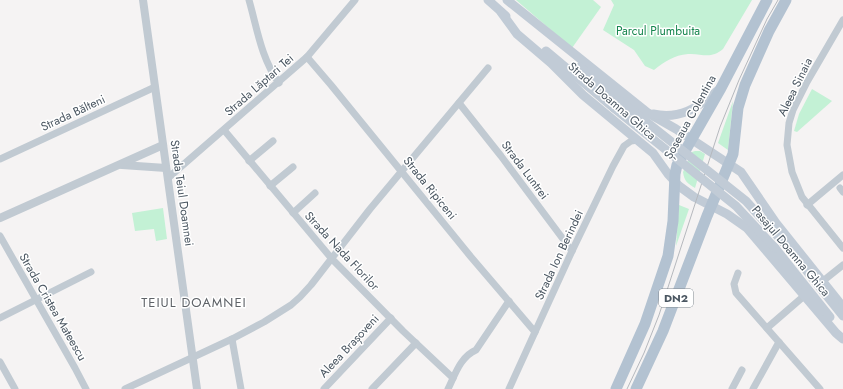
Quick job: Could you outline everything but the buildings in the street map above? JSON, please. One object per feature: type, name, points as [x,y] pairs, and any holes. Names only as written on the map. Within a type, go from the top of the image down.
[{"type":"main road","name":"Strada Doamna Ghica","points":[[488,0],[529,36]]},
{"type":"main road","name":"Pasajul Doamna Ghica","points":[[501,0],[617,104],[736,206],[775,248],[843,334]]},
{"type":"main road","name":"Strada Doamna Ghica","points":[[507,0],[648,113],[691,139],[744,175],[768,212],[843,307]]},
{"type":"main road","name":"Șoseaua Colentina","points":[[616,389],[645,324],[668,256],[673,221],[674,181],[677,165],[721,88],[767,0]]},
{"type":"main road","name":"DN2","points":[[636,389],[666,324],[711,205],[733,154],[737,116],[742,92],[769,31],[786,0]]},
{"type":"main road","name":"Strada Doamna Ghica","points":[[501,12],[517,34],[551,63],[583,95],[655,155],[674,181],[694,197],[727,214],[747,228],[762,244],[804,296],[843,339]]},
{"type":"main road","name":"Pasajul Doamna Ghica","points":[[529,36],[740,196],[757,212],[783,242],[843,316]]},
{"type":"main road","points":[[648,113],[664,116],[680,115],[696,108],[721,88]]},
{"type":"street","name":"Strada Teiul Doamnei","points":[[143,0],[197,389]]},
{"type":"street","points":[[249,0],[265,58],[270,70],[279,82]]},
{"type":"street","name":"Strada Lăptari Tei","points":[[168,178],[307,57],[355,0]]},
{"type":"street","name":"Aleea Sinaia","points":[[843,20],[793,110],[787,137],[789,160],[795,182],[807,204],[843,248]]},
{"type":"street","name":"Strada Ripiceni","points":[[307,57],[536,332]]},
{"type":"street","points":[[125,389],[232,339],[264,322],[291,304],[311,285],[402,171],[488,68]]},
{"type":"street","name":"Strada Bălteni","points":[[0,159],[155,87]]},
{"type":"street","name":"Strada Luntrei","points":[[459,103],[502,156],[572,251]]},
{"type":"street","name":"Strada Nada Florilor","points":[[224,130],[332,259],[453,378]]},
{"type":"street","name":"Strada Ion Berindei","points":[[509,389],[572,251],[613,166],[624,146],[631,141],[638,140]]},
{"type":"street","points":[[249,160],[273,141]]},
{"type":"street","points":[[0,218],[163,145]]},
{"type":"street","points":[[119,165],[166,168]]},
{"type":"street","points":[[270,186],[293,168]]},
{"type":"street","points":[[807,204],[843,175]]},
{"type":"street","points":[[293,213],[315,193]]},
{"type":"street","name":"Strada Cristea Mateescu","points":[[0,236],[86,389]]},
{"type":"street","points":[[823,281],[843,265]]},
{"type":"street","points":[[0,318],[91,272]]},
{"type":"street","points":[[738,273],[734,284],[736,293],[820,389]]},
{"type":"street","points":[[767,328],[804,296]]},
{"type":"street","points":[[448,389],[463,359],[469,353],[476,350],[509,301]]},
{"type":"street","name":"Aleea Brașoveni","points":[[324,389],[391,318]]},
{"type":"street","points":[[232,339],[241,389]]},
{"type":"street","points":[[753,389],[779,342]]},
{"type":"street","points":[[372,389],[416,343]]},
{"type":"street","points":[[0,362],[15,389]]},
{"type":"street","points":[[732,389],[742,370]]},
{"type":"green space","points":[[516,0],[593,0],[601,7],[572,48]]},
{"type":"green space","name":"Parcul Plumbuita","points":[[611,0],[752,0],[723,49],[710,55],[688,54],[674,57],[654,70],[645,66],[634,50],[603,30],[614,5]]},
{"type":"green space","points":[[812,89],[832,101],[797,132],[794,131],[799,114]]},
{"type":"green space","points":[[733,101],[728,150],[718,143]]},
{"type":"green space","points":[[700,151],[705,154],[695,188],[684,178],[683,172],[692,152]]},
{"type":"green space","points":[[679,205],[689,209],[676,246]]},
{"type":"green space","points":[[163,208],[167,239],[156,241],[154,229],[135,231],[132,213]]},
{"type":"tram line","points":[[627,389],[644,353],[659,315],[720,127],[739,80],[767,19],[778,0]]},
{"type":"district","name":"TEIUL DOAMNEI","points":[[194,302]]}]
